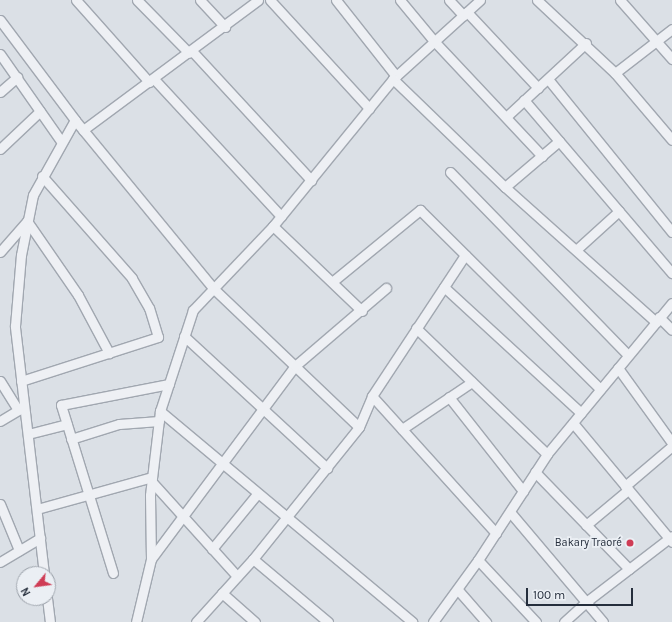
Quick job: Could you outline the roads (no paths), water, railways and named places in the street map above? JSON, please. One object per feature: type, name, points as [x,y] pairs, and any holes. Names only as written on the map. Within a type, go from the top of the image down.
[{"type":"street","points":[[76,0],[281,216]]},
{"type":"street","points":[[137,0],[190,52],[311,180]]},
{"type":"street","points":[[200,0],[225,27]]},
{"type":"street","points":[[83,130],[225,27],[258,0]]},
{"type":"street","points":[[270,0],[369,108]]},
{"type":"street","points":[[336,0],[394,77],[505,187],[576,250],[672,330]]},
{"type":"street","points":[[400,0],[434,41],[542,156]]},
{"type":"street","points":[[449,0],[465,13],[538,88]]},
{"type":"street","points":[[136,622],[151,560],[152,479],[159,416],[193,310],[273,226],[394,77],[480,0]]},
{"type":"street","points":[[537,0],[615,73],[672,140]]},
{"type":"street","points":[[620,0],[672,59]]},
{"type":"street","points":[[0,20],[75,120],[214,289],[359,427]]},
{"type":"street","points":[[615,73],[672,29]]},
{"type":"street","points":[[506,117],[585,44]]},
{"type":"street","points":[[0,54],[61,141]]},
{"type":"street","points":[[0,92],[16,77]]},
{"type":"street","points":[[548,79],[672,232]]},
{"type":"street","points":[[524,100],[672,273]]},
{"type":"street","points":[[0,149],[40,111]]},
{"type":"street","points":[[43,566],[28,434],[21,408],[21,381],[15,326],[21,255],[32,195],[61,141],[75,120]]},
{"type":"street","points":[[505,187],[559,141]]},
{"type":"street","points":[[450,172],[628,355]]},
{"type":"street","points":[[21,381],[158,337],[149,308],[132,278],[42,176]]},
{"type":"street","points":[[332,282],[420,210],[600,389]]},
{"type":"street","points":[[576,250],[619,211]]},
{"type":"street","points":[[0,252],[27,221]]},
{"type":"street","points":[[27,221],[78,295],[109,353]]},
{"type":"street","points":[[273,226],[362,311]]},
{"type":"street","points":[[196,622],[253,559],[359,427],[372,396],[465,255]]},
{"type":"street","points":[[151,560],[222,462],[295,366],[362,311],[386,288]]},
{"type":"street","points":[[444,288],[581,413]]},
{"type":"street","points":[[433,622],[458,590],[510,512],[546,454],[672,303]]},
{"type":"street","points":[[416,328],[546,454]]},
{"type":"street","points":[[184,336],[327,468]]},
{"type":"street","points":[[618,368],[672,443]]},
{"type":"street","points":[[0,381],[21,408]]},
{"type":"street","points":[[402,429],[472,382]]},
{"type":"street","points":[[113,573],[61,406],[169,384]]},
{"type":"street","points":[[372,396],[496,532]]},
{"type":"street","points":[[450,397],[523,491]]},
{"type":"street","points":[[0,421],[21,408]]},
{"type":"street","points":[[72,439],[119,424],[159,416],[222,462],[285,519],[412,622]]},
{"type":"street","points":[[564,622],[586,602],[671,539],[572,423]]},
{"type":"street","points":[[28,434],[67,424]]},
{"type":"street","points":[[586,525],[672,446]]},
{"type":"street","points":[[535,472],[629,569]]},
{"type":"street","points":[[37,509],[152,479]]},
{"type":"street","points":[[152,479],[183,517],[237,576]]},
{"type":"street","points":[[212,549],[258,494]]},
{"type":"street","points":[[1,508],[19,550]]},
{"type":"street","points":[[510,512],[603,622]]},
{"type":"street","points":[[0,562],[40,538]]},
{"type":"street","points":[[253,559],[328,622]]},
{"type":"street","points":[[478,560],[536,622]]},
{"type":"street","points":[[458,590],[486,622]]},
{"type":"street","points":[[222,593],[255,622]]},
{"type":"street","points":[[48,606],[49,622]]},
{"type":"place","name":"Bakary Traoré","points":[[630,543]]}]
